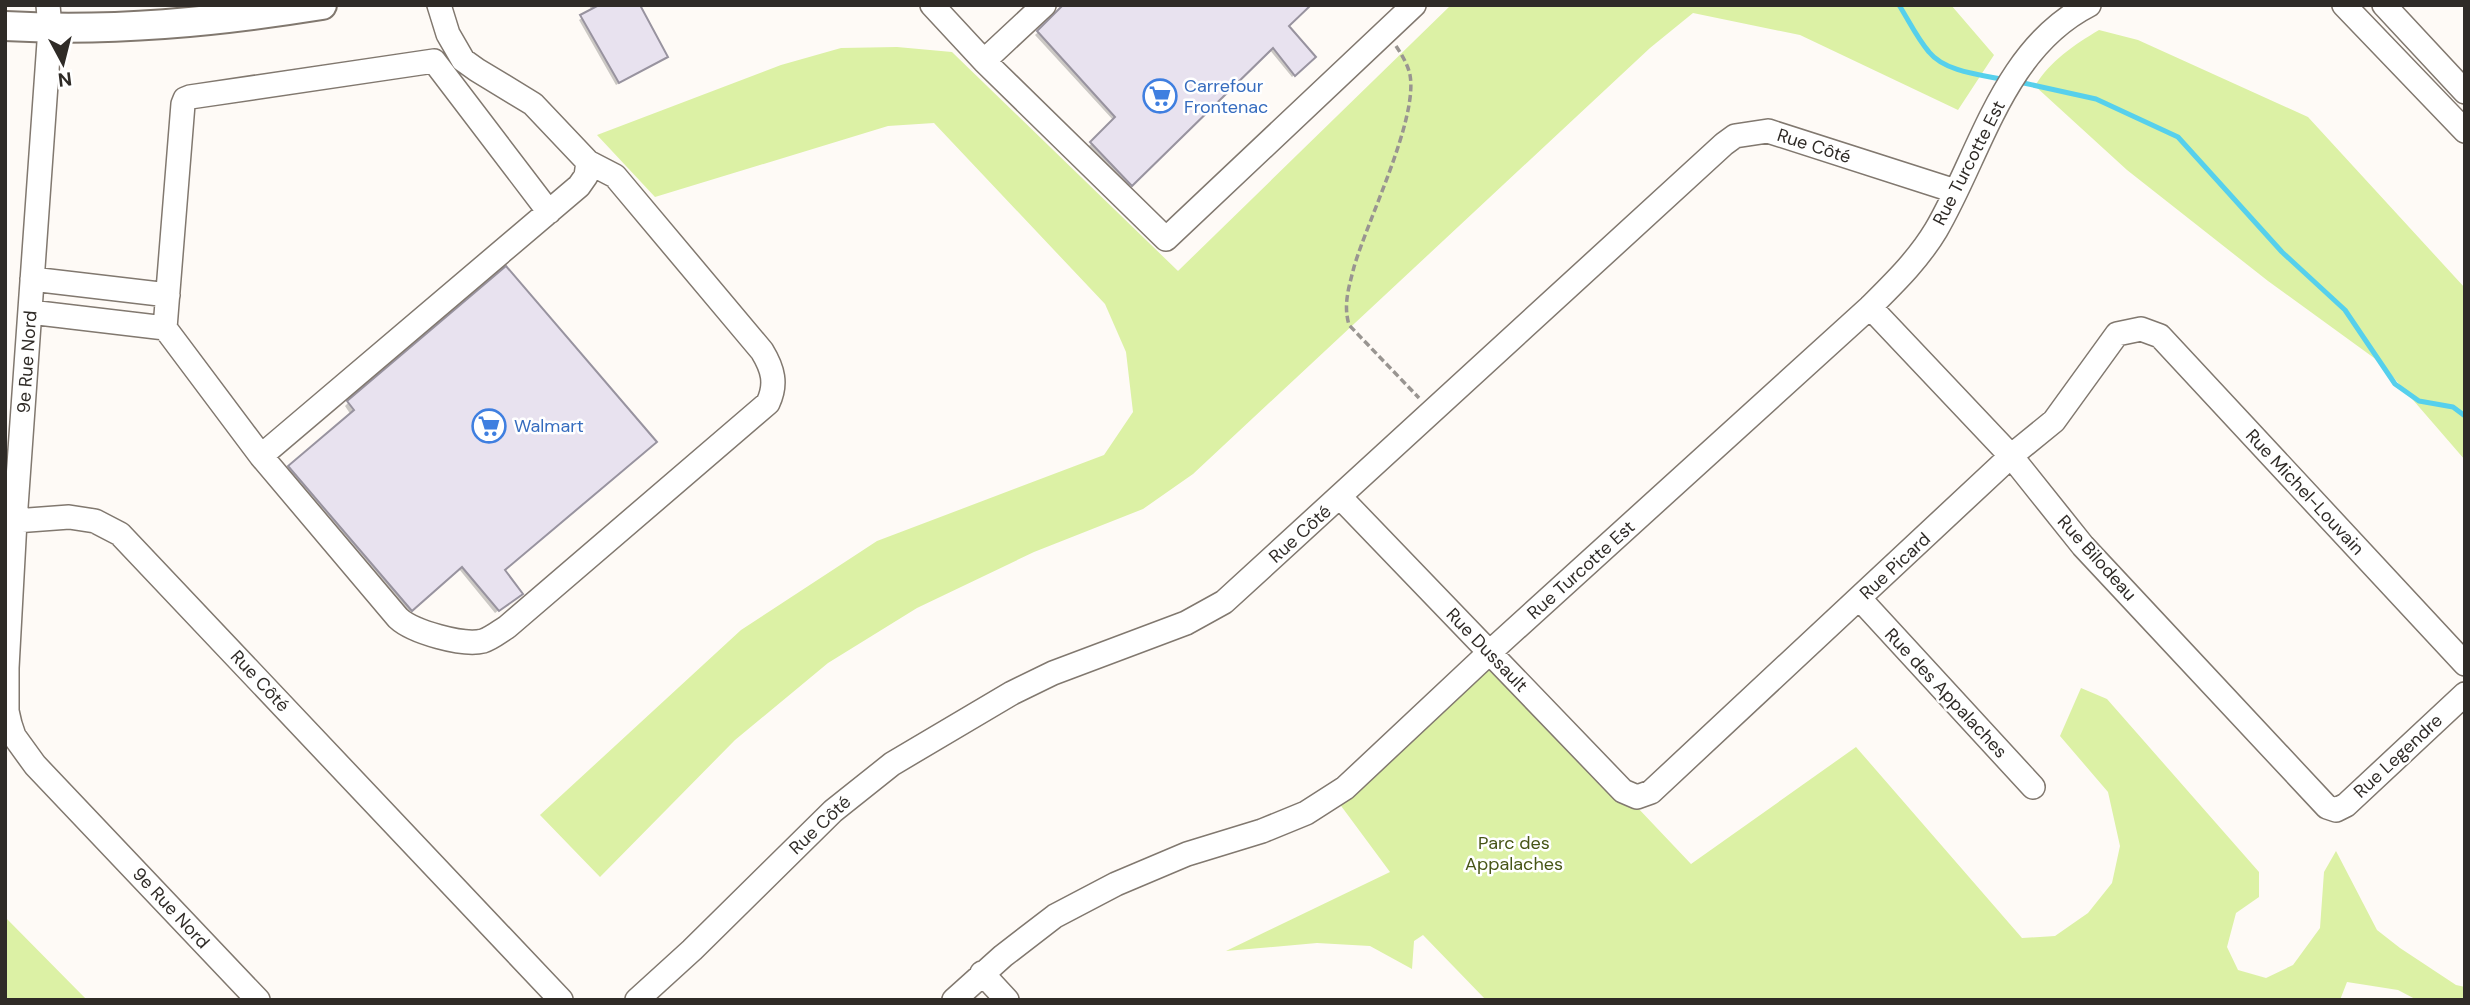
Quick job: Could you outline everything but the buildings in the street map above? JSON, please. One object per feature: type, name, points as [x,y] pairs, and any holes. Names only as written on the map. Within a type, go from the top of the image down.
[{"type":"main road","points":[[5,26],[49,17],[111,29],[176,25],[322,5]]},
{"type":"street","points":[[439,5],[447,34],[463,60],[533,104],[588,162],[615,176],[762,351],[774,378],[773,393],[768,403],[507,627],[483,640],[469,642],[406,626],[261,456],[165,328],[183,104],[190,97],[434,61],[549,212]]},
{"type":"street","points":[[932,5],[984,61],[1166,239],[1414,5]]},
{"type":"street","points":[[984,61],[1044,5]]},
{"type":"street","points":[[2344,5],[2465,131]]},
{"type":"street","points":[[2384,5],[2465,92]]},
{"type":"street","name":"Rue Turcotte Est","points":[[954,1000],[982,973],[1055,916],[1116,884],[1187,855],[1262,831],[1306,813],[1345,788],[1490,652],[1870,307],[1913,263],[1936,230],[2010,80],[2050,31],[2074,8]]},
{"type":"street","name":"9e Rue Nord","points":[[49,17],[15,521],[7,711],[14,736],[35,765],[258,1000]]},
{"type":"street","name":"Rue Côté","points":[[638,1000],[833,811],[892,764],[1012,693],[1053,673],[1186,623],[1224,603],[1735,136],[1768,131],[1955,191]]},
{"type":"street","points":[[261,456],[579,186],[586,176],[588,162]]},
{"type":"street","points":[[32,279],[168,295]]},
{"type":"street","name":"Rue Bilodeau","points":[[1870,307],[2011,456],[2083,545],[2327,807]]},
{"type":"street","points":[[30,312],[165,328]]},
{"type":"street","name":"Rue Picard","points":[[1637,797],[1651,792],[2011,456],[2053,421],[2117,334],[2141,329]]},
{"type":"street","name":"Rue Michel-Louvain","points":[[2141,329],[2160,336],[2465,664]]},
{"type":"street","name":"Rue Dussault","points":[[1340,497],[1623,791],[1637,797]]},
{"type":"street","name":"Rue Côté","points":[[15,521],[42,518],[82,519],[95,521],[120,534],[561,1000]]},
{"type":"street","name":"Rue des Appalaches","points":[[1860,599],[2033,787]]},
{"type":"street","name":"Rue Legendre","points":[[2327,807],[2336,810],[2346,804],[2465,694]]},
{"type":"street","points":[[982,973],[1007,1000]]},
{"type":"path","points":[[1384,33],[1398,48],[1408,66],[1411,77],[1410,96],[1404,128],[1360,246],[1346,299],[1346,313],[1349,325],[1432,412]]},
{"type":"green space","points":[[1451,5],[1951,5],[1994,55],[1958,110],[1800,35],[1693,13],[1650,48],[1193,474],[1143,509],[1034,552],[917,608],[828,663],[735,740],[600,877],[540,815],[741,630],[877,541],[1104,455],[1133,412],[1126,352],[1105,304],[934,123],[888,126],[655,197],[597,135],[781,65],[841,48],[897,47],[952,52],[1178,271]]},
{"type":"green space","points":[[2099,30],[2138,40],[2308,117],[2465,288],[2465,460],[2381,363],[2268,281],[2127,170],[2035,86],[2063,54]]},
{"type":"green space","name":"Parc des Appalaches","points":[[1490,652],[1691,864],[1856,747],[2022,938],[2055,936],[2088,913],[2112,883],[2120,846],[2108,792],[2060,736],[2081,688],[2107,699],[2259,872],[2259,897],[2236,913],[2227,947],[2238,970],[2266,978],[2293,965],[2320,928],[2324,872],[2336,851],[2377,930],[2456,985],[2465,987],[2465,1000],[2417,1000],[2398,990],[2347,982],[2340,1000],[1486,1000],[1423,935],[1414,941],[1412,969],[1370,946],[1317,943],[1226,951],[1390,872],[1333,795]]},
{"type":"green space","points":[[5,917],[87,1000],[5,1000]]},
{"type":"waterway","points":[[1899,5],[1921,41],[1936,59],[1964,72],[2006,80]]},
{"type":"waterway","points":[[2019,82],[2096,99],[2178,137],[2282,252],[2345,310],[2395,384],[2419,401],[2453,407],[2465,416]]},
{"type":"place","name":"Carrefour Frontenac","points":[[1160,96]]},
{"type":"place","name":"Walmart","points":[[489,426]]}]
